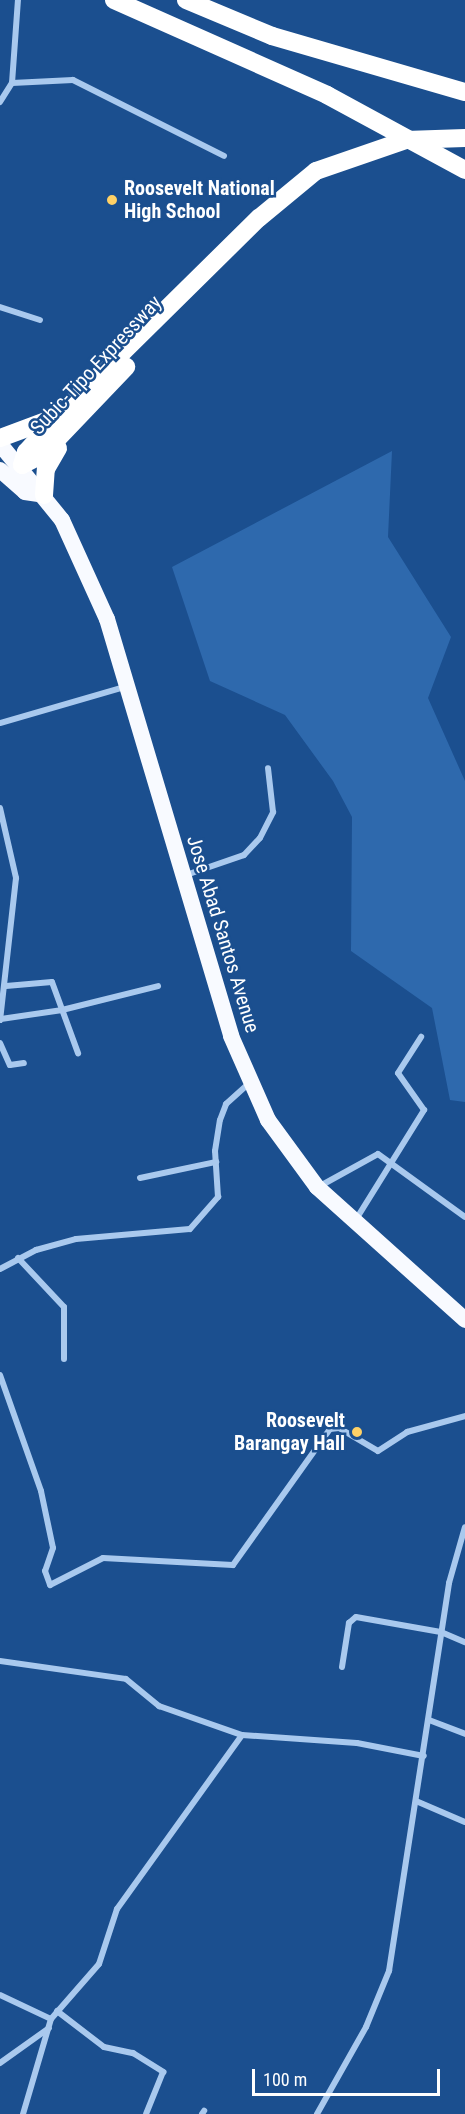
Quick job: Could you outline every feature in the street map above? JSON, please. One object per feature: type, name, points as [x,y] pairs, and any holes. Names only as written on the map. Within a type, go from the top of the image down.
[{"type":"highway","points":[[114,0],[327,95],[465,170]]},
{"type":"highway","points":[[186,0],[272,36],[465,92]]},
{"type":"highway","name":"Subic-Tipo Expressway","points":[[22,465],[42,455],[69,416],[188,300],[193,288],[259,218],[316,171],[406,140],[465,138]]},
{"type":"highway","points":[[0,438],[25,433],[69,416]]},
{"type":"highway","points":[[0,470],[25,492],[44,495],[46,469],[69,416]]},
{"type":"highway","name":"Jose Abad Santos Avenue","points":[[0,444],[22,465],[44,495],[91,580],[128,686],[183,876],[249,1083],[278,1137],[317,1187],[354,1223],[465,1320]]},
{"type":"highway","points":[[0,459],[22,465]]},
{"type":"street","points":[[0,102],[12,83],[18,0]]},
{"type":"street","points":[[12,83],[73,80],[225,156]]},
{"type":"street","points":[[0,307],[40,320]]},
{"type":"street","points":[[0,723],[128,686]]},
{"type":"street","points":[[183,876],[244,855],[256,843],[273,812],[268,768]]},
{"type":"street","points":[[0,808],[16,868],[1,1019],[62,1010],[158,986]]},
{"type":"street","points":[[6,986],[52,982],[78,1053]]},
{"type":"street","points":[[354,1223],[393,1164],[425,1106],[398,1073],[421,1037]]},
{"type":"street","points":[[0,1043],[10,1065],[24,1063]]},
{"type":"street","points":[[0,1269],[18,1258],[76,1239],[190,1229],[218,1197],[216,1162],[226,1104],[249,1083]]},
{"type":"street","points":[[317,1187],[378,1154],[465,1217]]},
{"type":"street","points":[[140,1178],[216,1162]]},
{"type":"street","points":[[18,1258],[64,1307],[64,1359]]},
{"type":"street","points":[[0,1375],[41,1491],[53,1548],[45,1571],[50,1585],[103,1558],[233,1565],[330,1429],[339,1428],[378,1451],[407,1431],[465,1416]]},
{"type":"street","points":[[317,2114],[366,2027],[389,1971],[424,1756],[441,1632],[465,1527]]},
{"type":"street","points":[[342,1667],[349,1623],[356,1617],[441,1632],[465,1642]]},
{"type":"street","points":[[0,1661],[126,1679],[159,1706],[242,1735],[357,1743],[424,1756]]},
{"type":"street","points":[[429,1720],[465,1734]]},
{"type":"street","points":[[23,2114],[51,2019],[99,1964],[117,1909],[242,1735]]},
{"type":"street","points":[[416,1801],[465,1822]]},
{"type":"street","points":[[0,1995],[51,2019]]},
{"type":"street","points":[[57,2011],[104,2047],[132,2053],[163,2072],[146,2114]]},
{"type":"street","points":[[0,2063],[49,2028]]},
{"type":"shaded area","points":[[392,451],[388,537],[451,637],[428,698],[465,781],[465,1102],[450,1100],[432,1008],[351,951],[352,817],[333,781],[285,715],[210,681],[172,567]]},
{"type":"place","name":"Roosevelt National High School","points":[[112,200]]},
{"type":"place","name":"Roosevelt Barangay Hall","points":[[357,1432]]}]
